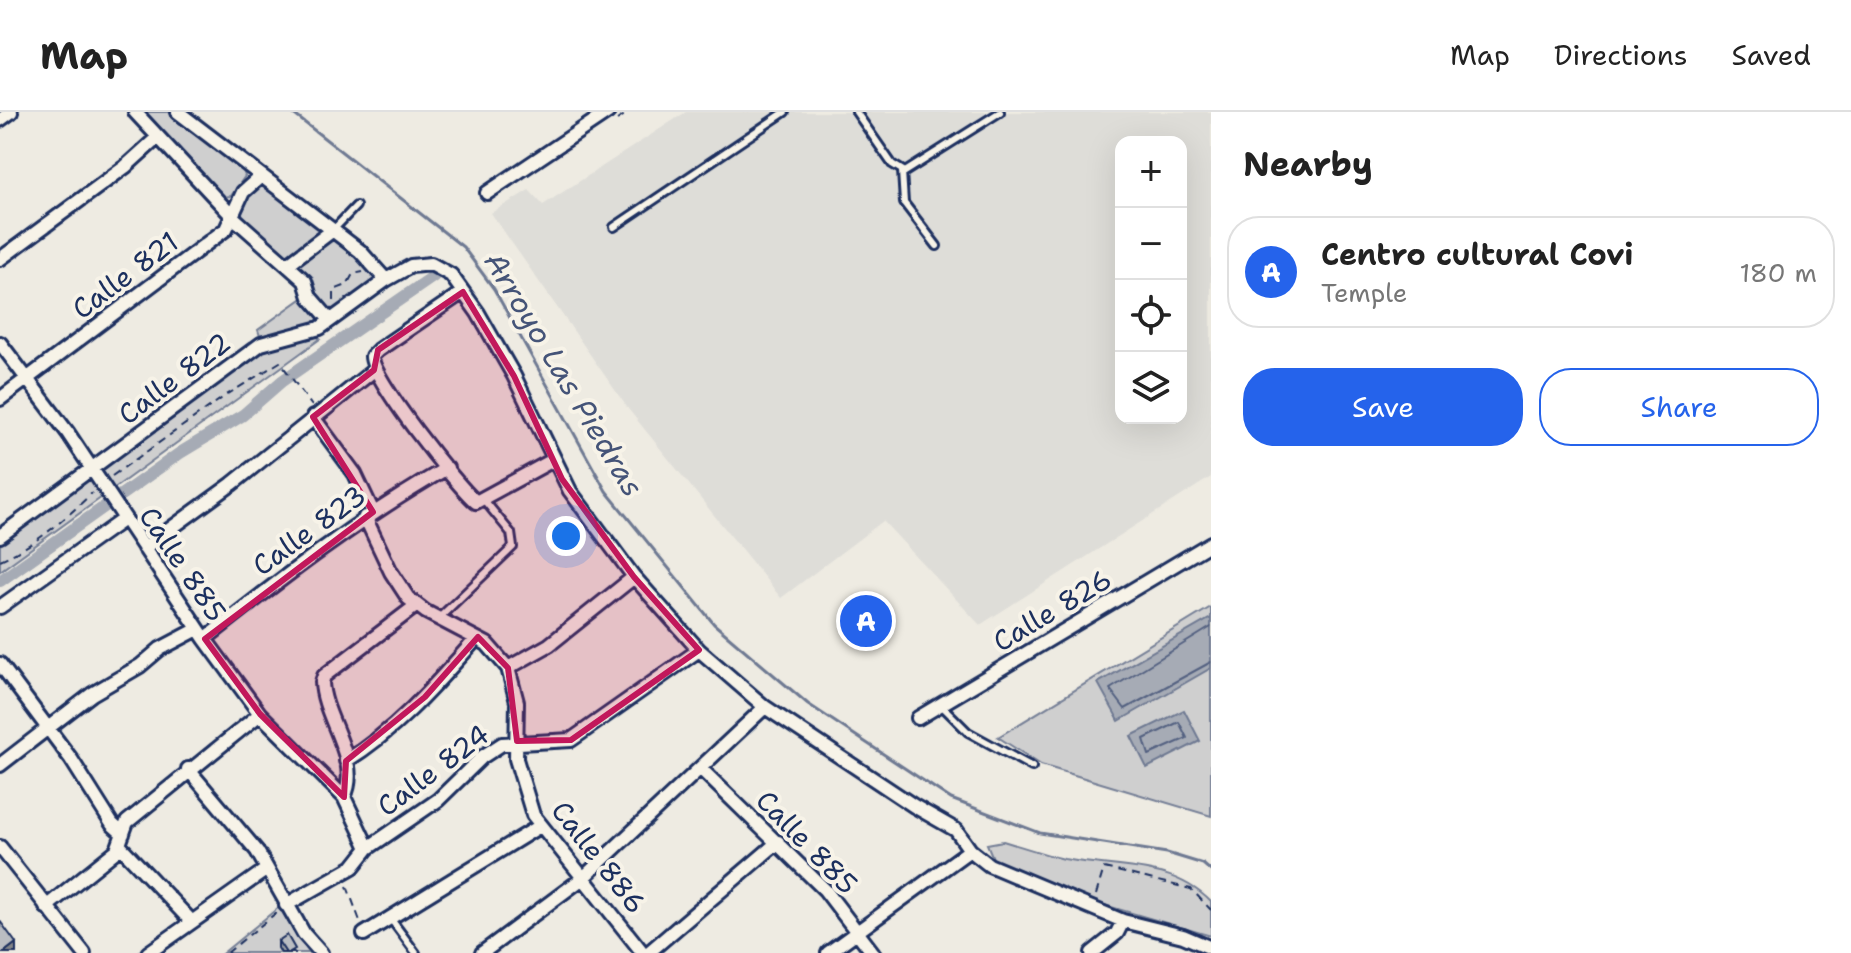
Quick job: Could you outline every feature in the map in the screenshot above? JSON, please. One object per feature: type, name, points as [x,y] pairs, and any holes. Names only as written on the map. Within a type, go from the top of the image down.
[{"type":"street","points":[[0,120],[11,112]]},
{"type":"street","points":[[136,112],[234,218],[305,281],[310,297],[332,315]]},
{"type":"street","points":[[178,112],[360,251],[386,280]]},
{"type":"street","points":[[487,193],[608,112]]},
{"type":"street","points":[[0,259],[125,167],[157,138]]},
{"type":"street","name":"Calle 821","points":[[0,399],[226,229],[234,218],[243,192],[261,176]]},
{"type":"street","points":[[288,264],[333,230]]},
{"type":"street","name":"Calle 822","points":[[0,536],[261,344],[314,330],[332,315],[411,266],[431,264],[451,275],[463,292]]},
{"type":"street","points":[[553,460],[484,500],[473,500],[374,370],[372,356],[463,292],[514,376],[570,491],[634,577],[699,650],[765,707],[914,806],[956,830],[970,850],[1001,872],[1123,921],[1183,936],[1211,948]]},
{"type":"street","name":"Calle 885","points":[[0,343],[68,433],[201,634],[260,714],[344,797]]},
{"type":"street","points":[[144,548],[232,484],[374,370]]},
{"type":"street","points":[[315,415],[355,474],[398,584],[417,605],[493,649],[508,668],[549,645],[634,577]]},
{"type":"street","name":"Calle 823","points":[[0,765],[48,726],[160,649],[201,634],[369,515],[447,468]]},
{"type":"street","points":[[0,607],[121,515]]},
{"type":"street","name":"Calle 826","points":[[918,718],[1209,548]]},
{"type":"street","points":[[368,848],[344,797],[347,790],[346,761],[321,687],[324,676],[417,605]]},
{"type":"street","points":[[346,761],[375,741],[425,697],[476,639]]},
{"type":"street","name":"Calle 824","points":[[286,905],[353,867],[368,848],[438,800],[482,757],[502,744],[517,741],[563,742],[582,735],[699,650]]},
{"type":"street","points":[[0,664],[48,726],[121,840],[192,922]]},
{"type":"street","name":"Calle 886","points":[[508,668],[517,702],[519,767],[528,802],[540,826],[646,953]]},
{"type":"street","points":[[482,953],[583,878],[765,707]]},
{"type":"street","points":[[46,907],[121,840],[127,822],[188,769],[260,714]]},
{"type":"street","points":[[188,769],[249,841],[304,934],[321,953]]},
{"type":"street","name":"Calle 885","points":[[701,769],[825,890],[873,953]]},
{"type":"street","points":[[364,934],[540,826]]},
{"type":"street","points":[[646,953],[778,842]]},
{"type":"street","points":[[0,847],[84,953]]},
{"type":"street","points":[[828,953],[970,850]]},
{"type":"street","points":[[148,953],[267,869]]},
{"type":"street","points":[[1092,953],[1117,933],[1123,921]]},
{"type":"lane","points":[[614,227],[785,112]]},
{"type":"lane","points":[[856,112],[892,164],[902,171],[913,169],[1000,112]]},
{"type":"lane","points":[[983,112],[988,120]]},
{"type":"lane","points":[[902,171],[904,203],[937,246]]},
{"type":"lane","points":[[333,230],[356,206]]},
{"type":"lane","points":[[438,618],[513,547],[511,533],[484,500]]},
{"type":"lane","points":[[941,705],[968,732],[1032,767]]},
{"type":"lane","points":[[390,918],[416,953]]},
{"type":"path","points":[[332,315],[334,290],[347,285],[353,274],[369,270]]},
{"type":"path","points":[[0,560],[24,550],[60,525],[102,488],[225,396],[280,362],[315,415]]},
{"type":"path","points":[[1094,900],[1104,868],[1191,889],[1211,910]]},
{"type":"path","points":[[342,873],[364,934]]},
{"type":"path","points":[[227,953],[286,905]]},
{"type":"highlighted area","points":[[463,292],[514,376],[562,479],[634,577],[699,650],[571,740],[517,741],[508,668],[478,637],[425,697],[346,761],[344,797],[260,714],[205,639],[373,512],[313,417],[374,370],[378,350]]},
{"type":"shaded area","points":[[144,112],[168,112],[241,166],[245,176],[231,196],[222,197]]},
{"type":"shaded area","points":[[686,112],[1211,112],[1211,477],[980,625],[883,521],[781,598],[629,410],[491,213],[529,190],[543,205]]},
{"type":"shaded area","points":[[260,180],[325,231],[289,258],[238,217],[240,205]]},
{"type":"shaded area","points":[[332,237],[374,271],[376,279],[330,316],[310,281],[294,266]]},
{"type":"shaded area","points":[[304,297],[321,319],[314,325],[260,336],[258,330]]},
{"type":"shaded area","points":[[315,335],[320,339],[0,571],[0,545],[270,346]]},
{"type":"shaded area","points":[[1211,607],[1211,816],[1041,765],[998,737]]},
{"type":"shaded area","points":[[1003,841],[1064,859],[1142,869],[1178,879],[1211,902],[1211,936],[1042,887],[995,863],[987,844]]},
{"type":"shaded area","points":[[279,907],[309,953],[223,953]]},
{"type":"water","points":[[1211,618],[1211,668],[1119,721],[1098,683]]},
{"type":"water","points":[[1184,710],[1200,741],[1147,768],[1131,736]]},
{"type":"building","points":[[0,921],[16,943],[3,953],[0,953]]},
{"type":"building","points":[[287,935],[295,949],[286,953],[278,941]]},
{"type":"waterway","name":"Arroyo Las Piedras","points":[[291,112],[463,247],[494,289],[606,491],[714,624],[808,704],[951,799],[1040,833],[1167,853],[1203,864],[1211,871]]},
{"type":"waterway","points":[[0,581],[180,453],[243,415],[282,381],[434,276]]},
{"type":"place","name":"Centro cultural Covi","points":[[866,621]]}]
